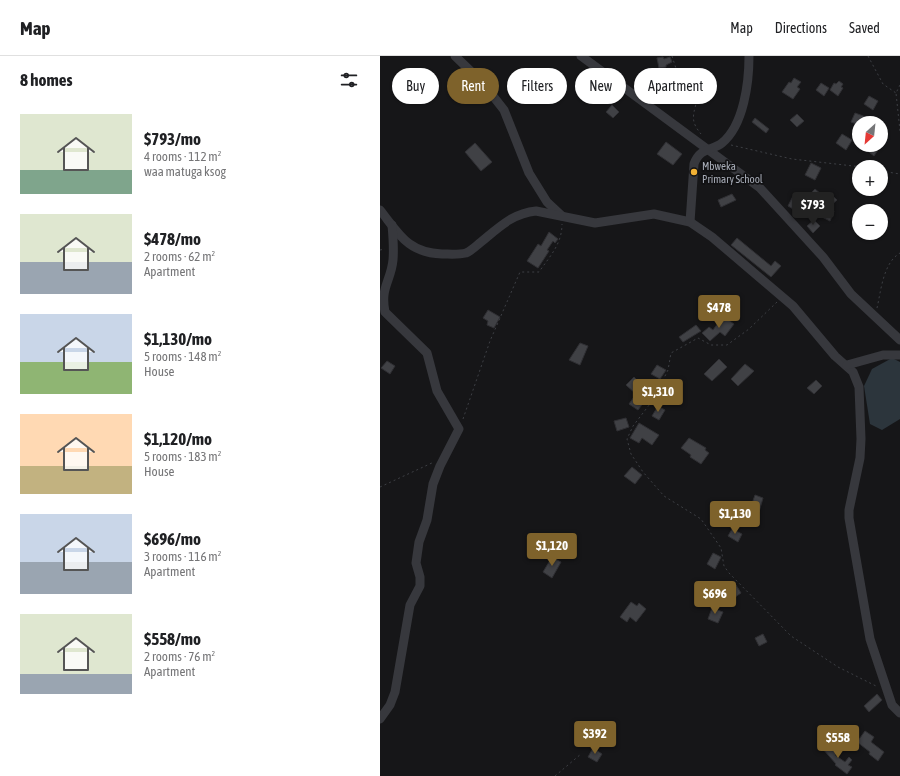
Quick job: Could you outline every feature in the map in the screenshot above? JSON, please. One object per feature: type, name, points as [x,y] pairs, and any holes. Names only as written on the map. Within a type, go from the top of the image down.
[{"type":"street","points":[[455,56],[482,82],[504,110],[529,173],[547,202],[562,216]]},
{"type":"street","points":[[581,56],[760,188],[823,257],[851,294],[900,340]]},
{"type":"street","points":[[690,222],[693,167],[695,160],[707,149],[722,143],[736,125],[742,109],[749,74],[749,56]]},
{"type":"street","points":[[380,210],[401,238],[420,251],[429,254],[466,253],[514,216],[536,211],[595,223],[654,214],[690,222],[712,237],[800,313],[835,356],[847,365],[856,377],[859,387],[861,427],[860,458],[849,510],[849,518],[870,639],[892,705],[900,713]]},
{"type":"street","points":[[380,719],[390,705],[395,692],[410,605],[420,586],[420,577],[416,563],[419,542],[427,520],[433,484],[459,429],[437,391],[427,353],[385,312],[382,304],[384,283],[392,270],[392,225]]},
{"type":"street","points":[[847,365],[883,355],[900,355]]},
{"type":"path","points":[[672,56],[680,81],[696,104],[694,126],[701,134]]},
{"type":"path","points":[[868,56],[883,84],[896,93]]},
{"type":"path","points":[[900,86],[896,93],[900,131]]},
{"type":"path","points":[[722,143],[792,159],[852,166]]},
{"type":"path","points":[[888,172],[900,174]]},
{"type":"path","points":[[459,429],[490,341],[520,272],[539,272],[557,246],[562,235],[562,216]]},
{"type":"path","points":[[875,316],[887,268],[894,257],[900,254]]},
{"type":"path","points":[[782,297],[749,329],[727,345],[711,345],[698,338],[671,353],[668,370],[652,400],[634,426],[627,440],[631,454],[643,472],[664,496],[701,519],[721,548],[724,566],[729,573],[791,636],[838,667],[887,691]]},
{"type":"path","points":[[380,487],[445,456]]},
{"type":"path","points":[[555,776],[581,754]]},
{"type":"shaded area","points":[[892,358],[900,362],[900,419],[882,430],[870,424],[864,386],[872,369]]},
{"type":"building","points":[[663,57],[664,59],[670,57],[672,62],[666,65],[666,67],[659,68],[657,58]]},
{"type":"building","points":[[794,78],[801,82],[797,87],[800,89],[793,99],[782,92]]},
{"type":"building","points":[[839,81],[843,84],[841,87],[843,88],[838,96],[830,90],[834,83],[836,84]]},
{"type":"building","points":[[821,83],[829,88],[824,96],[816,90]]},
{"type":"building","points":[[869,96],[878,101],[873,110],[864,104]]},
{"type":"building","points":[[612,105],[619,112],[613,118],[606,112]]},
{"type":"building","points":[[855,113],[863,116],[854,116]]},
{"type":"building","points":[[797,114],[804,121],[797,127],[790,120]]},
{"type":"building","points":[[755,118],[769,129],[766,133],[752,122]]},
{"type":"building","points":[[842,134],[852,140],[846,150],[836,143]]},
{"type":"building","points":[[666,142],[682,154],[673,165],[657,154]]},
{"type":"building","points":[[475,143],[492,162],[481,171],[465,152]]},
{"type":"building","points":[[869,152],[877,152],[874,156]]},
{"type":"building","points":[[811,163],[821,168],[815,180],[805,175]]},
{"type":"building","points":[[815,189],[828,200],[833,196],[837,200],[828,208],[834,211],[830,221],[822,217],[827,208],[810,194]]},
{"type":"building","points":[[732,194],[736,200],[721,207],[718,200]]},
{"type":"building","points":[[793,196],[800,201],[798,203],[801,206],[798,212],[788,206]]},
{"type":"building","points":[[814,220],[820,226],[813,233],[807,226]]},
{"type":"building","points":[[549,232],[558,239],[555,243],[553,241],[547,250],[549,251],[538,268],[527,261],[538,244],[541,246]]},
{"type":"building","points":[[737,238],[771,266],[775,261],[781,266],[771,277],[731,245]]},
{"type":"building","points":[[488,310],[500,317],[494,328],[487,325],[488,321],[483,318]]},
{"type":"building","points":[[723,316],[734,324],[725,336],[720,332],[710,341],[702,333],[709,327],[713,330]]},
{"type":"building","points":[[696,325],[701,331],[683,342],[679,337]]},
{"type":"building","points":[[580,343],[588,346],[580,365],[569,360]]},
{"type":"building","points":[[719,359],[727,367],[712,381],[704,374]]},
{"type":"building","points":[[387,361],[395,366],[390,374],[381,368]]},
{"type":"building","points":[[745,364],[754,371],[738,386],[731,379]]},
{"type":"building","points":[[657,365],[666,370],[660,379],[651,374]]},
{"type":"building","points":[[634,377],[641,384],[637,388],[648,397],[638,410],[629,404],[636,394],[626,385]]},
{"type":"building","points":[[816,380],[822,386],[814,394],[807,388]]},
{"type":"building","points":[[658,406],[665,410],[659,420],[652,416]]},
{"type":"building","points":[[626,418],[629,427],[617,431],[614,421]]},
{"type":"building","points":[[639,423],[659,435],[652,445],[642,438],[639,443],[630,438]]},
{"type":"building","points":[[689,438],[706,448],[705,450],[709,453],[701,464],[690,457],[691,455],[681,448]]},
{"type":"building","points":[[632,467],[642,475],[635,484],[624,476]]},
{"type":"building","points":[[755,495],[763,498],[759,512],[750,509]]},
{"type":"building","points":[[732,529],[742,534],[738,542],[728,536]]},
{"type":"building","points":[[713,553],[721,557],[715,569],[707,564]]},
{"type":"building","points":[[552,557],[561,562],[552,578],[543,572]]},
{"type":"building","points":[[736,585],[741,593],[731,600],[726,592]]},
{"type":"building","points":[[631,602],[637,606],[639,603],[646,609],[636,622],[630,617],[627,622],[620,617]]},
{"type":"building","points":[[712,608],[723,612],[718,623],[708,619]]},
{"type":"building","points":[[763,634],[767,642],[759,646],[755,638]]},
{"type":"building","points":[[877,694],[882,700],[869,712],[864,706]]},
{"type":"building","points":[[865,731],[874,737],[871,742],[884,752],[878,761],[869,754],[870,752],[857,742]]},
{"type":"building","points":[[832,744],[839,752],[835,755],[845,762],[849,757],[852,760],[848,765],[852,767],[847,774],[835,765],[836,764],[822,748],[823,747],[826,749]]},
{"type":"building","points":[[593,748],[602,754],[597,762],[588,757]]},
{"type":"place","name":"Mbweka Primary School","points":[[694,172]]}]
